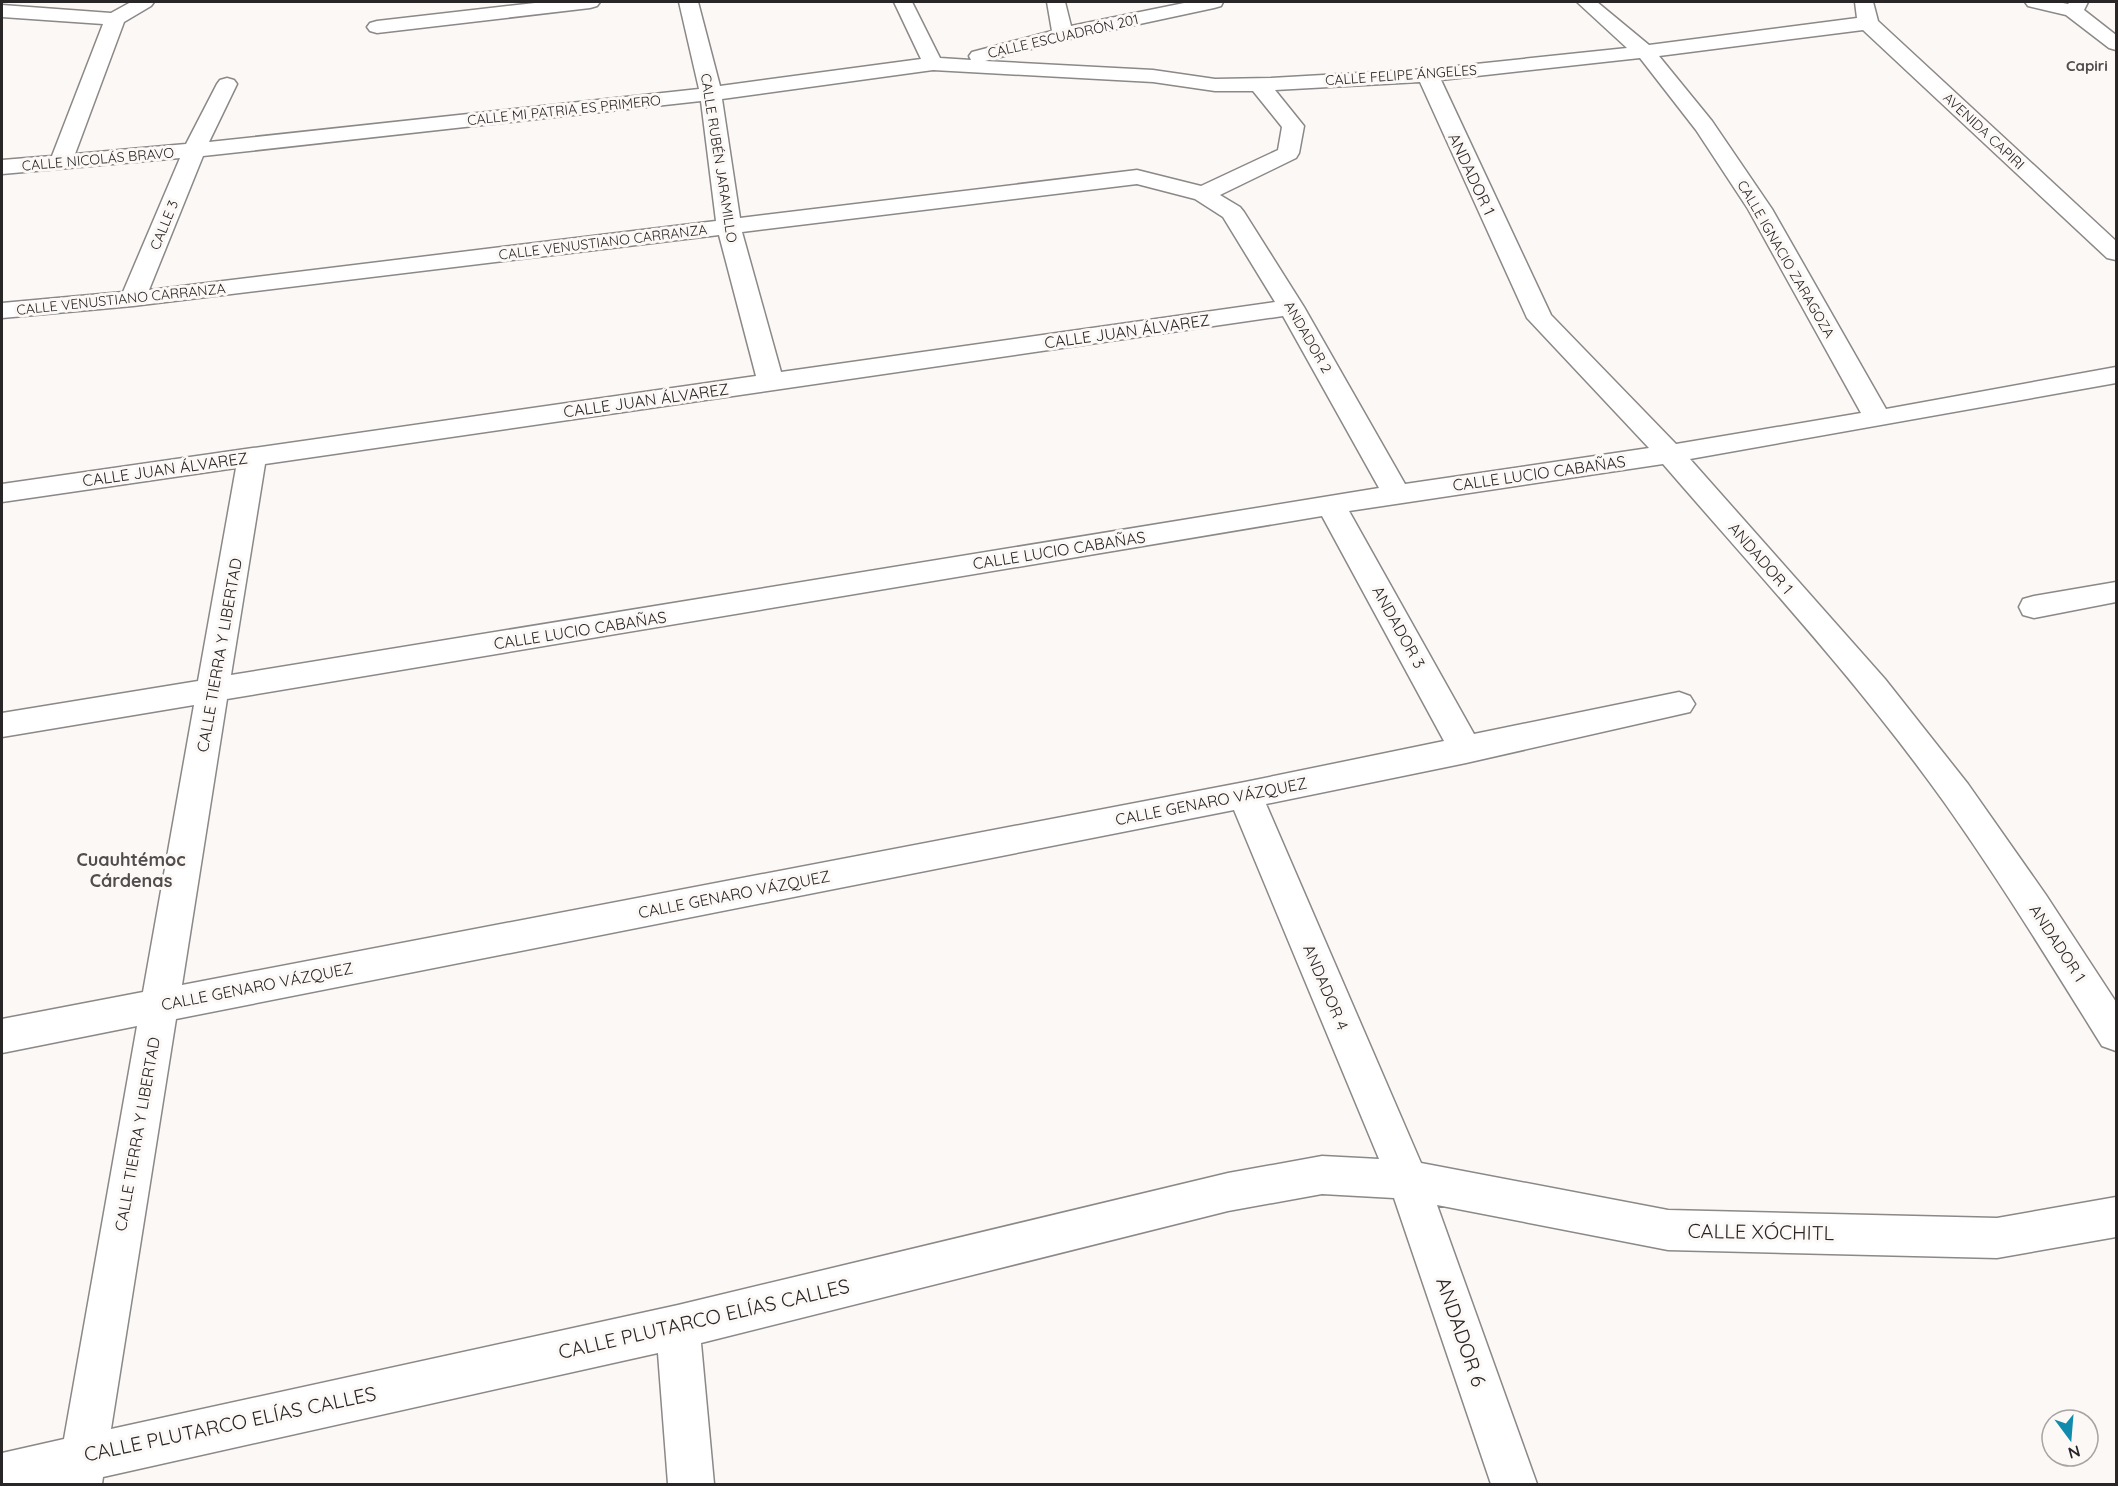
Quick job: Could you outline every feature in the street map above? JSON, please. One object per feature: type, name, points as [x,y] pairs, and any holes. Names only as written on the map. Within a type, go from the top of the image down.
[{"type":"street","points":[[2,11],[115,19],[144,2]]},
{"type":"street","points":[[377,27],[590,2]]},
{"type":"street","name":"CALLE RUBÉN JARAMILLO","points":[[688,2],[711,94],[729,227],[771,383]]},
{"type":"street","points":[[903,2],[940,64]]},
{"type":"street","points":[[1056,2],[1063,34]]},
{"type":"street","name":"CALLE ESCUADRÓN 201","points":[[940,64],[1063,34],[1214,2]]},
{"type":"street","name":"CALLE IGNACIO ZARAGOZA","points":[[1587,2],[1646,53],[1704,126],[1760,209],[1878,419]]},
{"type":"street","points":[[1863,2],[1868,24]]},
{"type":"street","points":[[2035,2],[2076,6],[2116,44]]},
{"type":"street","points":[[60,163],[115,19]]},
{"type":"street","name":"CALLE FELIPE ÁNGELES","points":[[940,64],[1153,76],[1215,85],[1259,84],[1428,75],[1646,53],[1868,24]]},
{"type":"street","name":"AVENIDA CAPIRI","points":[[1868,24],[2116,253]]},
{"type":"street","name":"CALLE MI PATRIA ES PRIMERO","points":[[194,150],[711,94],[940,64]]},
{"type":"street","name":"ANDADOR 1","points":[[1428,75],[1540,318],[1670,454],[1874,687],[1956,793],[2033,904],[2116,1034]]},
{"type":"street","name":"CALLE 3","points":[[133,299],[194,150],[227,84]]},
{"type":"street","points":[[1203,194],[1288,153],[1293,126],[1259,84]]},
{"type":"street","name":"CALLE NICOLÁS BRAVO","points":[[2,168],[194,150]]},
{"type":"street","name":"CALLE VENUSTIANO CARRANZA","points":[[2,311],[133,299],[1137,177],[1203,194]]},
{"type":"street","name":"ANDADOR 2","points":[[1203,194],[1232,212],[1291,307],[1397,494]]},
{"type":"street","name":"CALLE JUAN ÁLVAREZ","points":[[2,493],[1291,307]]},
{"type":"street","name":"CALLE LUCIO CABAÑAS","points":[[2,725],[1397,494],[1670,454],[1878,419],[2116,375]]},
{"type":"street","name":"CALLE TIERRA Y LIBERTAD","points":[[81,1470],[252,456]]},
{"type":"street","name":"ANDADOR 3","points":[[1331,505],[1467,750]]},
{"type":"street","points":[[2034,607],[2116,592]]},
{"type":"street","name":"CALLE GENARO VÁZQUEZ","points":[[2,1036],[1245,795],[1679,704]]},
{"type":"street","name":"ANDADOR 4","points":[[1245,795],[1408,1180]]},
{"type":"street","name":"CALLE PLUTARCO ELÍAS CALLES","points":[[2,1476],[81,1470],[1227,1192],[1322,1175],[1408,1180]]},
{"type":"street","name":"CALLE XÓCHITL","points":[[1408,1180],[1668,1230],[1997,1238],[2116,1217]]},
{"type":"street","name":"ANDADOR 6","points":[[1408,1180],[1514,1485]]},
{"type":"street","points":[[678,1327],[691,1485]]},
{"type":"district","name":"Capiri","points":[[2087,66]]},
{"type":"district","name":"Cuauhtémoc Cárdenas","points":[[131,870]]}]
